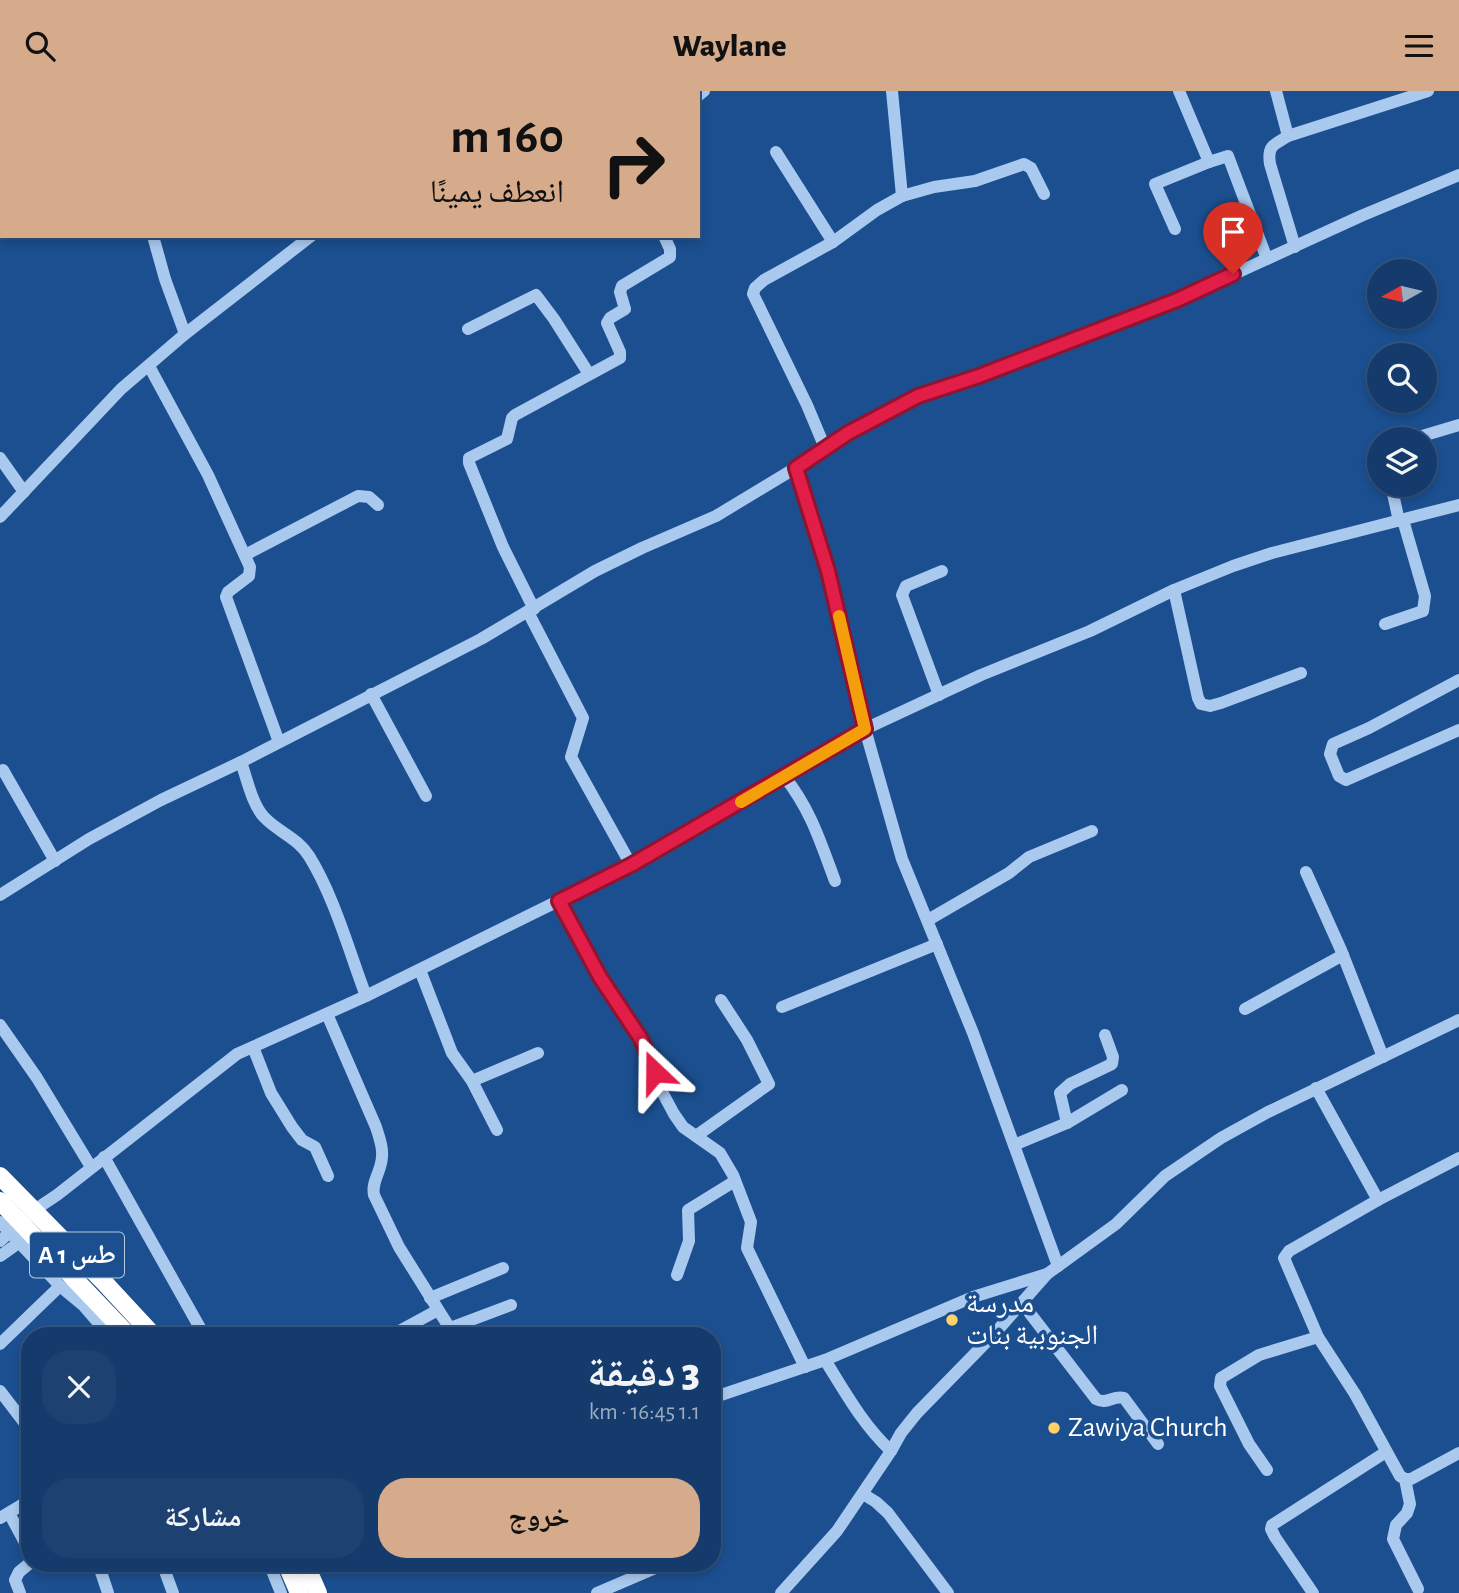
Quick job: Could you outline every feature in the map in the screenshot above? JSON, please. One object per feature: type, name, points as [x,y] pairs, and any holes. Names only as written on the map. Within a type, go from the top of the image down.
[{"type":"highway","name":"A 1 طس","points":[[0,1176],[23,1229],[102,1280],[146,1327]]},
{"type":"highway","name":"A 1 طس","points":[[0,1201],[23,1229],[120,1327]]},
{"type":"highway","points":[[290,1572],[299,1593]]},
{"type":"highway","points":[[309,1572],[318,1593]]},
{"type":"street","points":[[892,91],[902,196]]},
{"type":"street","points":[[1179,91],[1209,162]]},
{"type":"street","points":[[1276,91],[1289,136]]},
{"type":"street","points":[[1295,247],[1268,153],[1271,146],[1289,136],[1428,91]]},
{"type":"street","points":[[776,152],[833,243]]},
{"type":"street","points":[[1175,229],[1155,184],[1228,156],[1267,259]]},
{"type":"street","points":[[825,448],[807,405],[755,300],[755,288],[764,280],[833,243],[877,210],[902,196],[934,187],[975,181],[1024,165],[1031,168],[1044,194]]},
{"type":"street","points":[[0,895],[89,839],[161,800],[481,639],[595,571],[716,516],[870,420],[918,396],[979,376],[1177,300],[1459,174]]},
{"type":"street","points":[[154,238],[185,334]]},
{"type":"street","points":[[0,517],[88,422],[149,366],[185,334],[308,238]]},
{"type":"street","points":[[631,865],[571,757],[583,718],[531,610],[468,461],[471,456],[507,439],[512,418],[516,415],[620,358],[607,323],[610,318],[625,309],[620,292],[622,286],[670,257],[665,238]]},
{"type":"street","points":[[468,329],[536,295],[589,374]]},
{"type":"street","points":[[149,366],[208,475],[250,567],[249,576],[228,591],[226,597],[279,742]]},
{"type":"street","points":[[1437,432],[1459,425]]},
{"type":"street","points":[[0,458],[24,492]]},
{"type":"street","points":[[796,468],[828,571],[865,729],[902,859],[973,1033],[1058,1266]]},
{"type":"street","points":[[245,555],[358,496],[369,497],[378,505]]},
{"type":"street","points":[[1385,624],[1415,615],[1423,611],[1425,605],[1425,596],[1394,497]]},
{"type":"street","points":[[0,1256],[57,1195],[237,1054],[420,971],[631,865],[865,729],[1233,566],[1272,553],[1459,505]]},
{"type":"street","points":[[939,695],[902,595],[906,586],[942,572]]},
{"type":"street","points":[[1174,590],[1201,705],[1221,703],[1301,673]]},
{"type":"street","points":[[1459,680],[1333,744],[1330,754],[1339,776],[1346,780],[1459,730]]},
{"type":"street","points":[[371,694],[426,796]]},
{"type":"street","points":[[241,762],[260,811],[308,854],[334,910],[366,996]]},
{"type":"street","points":[[3,770],[55,861]]},
{"type":"street","points":[[784,776],[809,813],[835,881]]},
{"type":"street","points":[[928,920],[1009,873],[1029,857],[1092,831]]},
{"type":"street","points":[[1306,872],[1343,955],[1383,1057]]},
{"type":"street","points":[[559,901],[600,977],[641,1039],[674,1114],[683,1127],[720,1153],[736,1181],[751,1221],[747,1248],[805,1367]]},
{"type":"street","points":[[782,1007],[937,944]]},
{"type":"street","points":[[1245,1009],[1343,955]]},
{"type":"street","points":[[420,971],[452,1053],[472,1081],[496,1131]]},
{"type":"street","points":[[696,1136],[769,1084],[747,1040],[721,1000]]},
{"type":"street","points":[[327,1014],[376,1127],[381,1145],[380,1168],[372,1187],[374,1195],[399,1247],[449,1327]]},
{"type":"street","points":[[781,1593],[837,1531],[917,1413],[1047,1274],[1116,1224],[1165,1176],[1233,1131],[1459,1020]]},
{"type":"street","points":[[0,1025],[37,1078],[91,1167]]},
{"type":"street","points":[[1067,1123],[1060,1093],[1070,1084],[1112,1064],[1113,1057],[1105,1035]]},
{"type":"street","points":[[253,1047],[278,1104],[302,1140],[318,1152],[328,1176]]},
{"type":"street","points":[[472,1081],[538,1053]]},
{"type":"street","points":[[1316,1088],[1378,1200]]},
{"type":"street","points":[[1014,1145],[1067,1123],[1122,1090]]},
{"type":"street","points":[[104,1157],[200,1327]]},
{"type":"street","points":[[1457,1459],[1411,1479],[1400,1476],[1355,1394],[1318,1337],[1285,1263],[1285,1254],[1378,1200],[1459,1158]]},
{"type":"street","points":[[677,1275],[689,1241],[688,1210],[736,1181]]},
{"type":"street","points":[[0,1222],[23,1229],[60,1286],[83,1305],[102,1327]]},
{"type":"street","points":[[430,1298],[503,1268]]},
{"type":"street","points":[[721,1395],[825,1360],[936,1311],[1047,1274]]},
{"type":"street","points":[[0,1344],[60,1286]]},
{"type":"street","points":[[1022,1303],[1096,1399],[1106,1402],[1124,1398],[1158,1444]]},
{"type":"street","points":[[463,1327],[511,1305]]},
{"type":"street","points":[[407,1327],[438,1310]]},
{"type":"street","points":[[1267,1470],[1249,1444],[1219,1382],[1224,1376],[1259,1355],[1318,1337]]},
{"type":"street","points":[[825,1360],[856,1410],[876,1437],[891,1451]]},
{"type":"street","points":[[0,1391],[21,1418]]},
{"type":"street","points":[[1313,1593],[1275,1537],[1272,1525],[1386,1452]]},
{"type":"street","points":[[1405,1479],[1410,1504],[1407,1513],[1396,1525],[1393,1539],[1418,1589]]},
{"type":"street","points":[[863,1494],[876,1501],[888,1513],[948,1593]]},
{"type":"street","points":[[21,1506],[5,1516],[21,1539]]},
{"type":"street","points":[[20,1593],[15,1580],[21,1570]]},
{"type":"street","points":[[100,1572],[108,1593]]},
{"type":"street","points":[[165,1572],[173,1593]]},
{"type":"street","points":[[273,1572],[281,1593]]},
{"type":"street","points":[[597,1593],[646,1572]]},
{"type":"slow traffic","points":[[741,802],[865,729],[839,616]]},
{"type":"place","name":"مدرسة الجنوبية بنات","points":[[952,1320]]},
{"type":"place","name":"Zawiya Church","points":[[1054,1428]]},
{"type":"route","points":[[655,1072],[650,1055],[600,977],[559,901],[631,865],[865,729],[828,571],[796,468],[870,420],[918,396],[979,376],[1177,300],[1233,274]]}]
